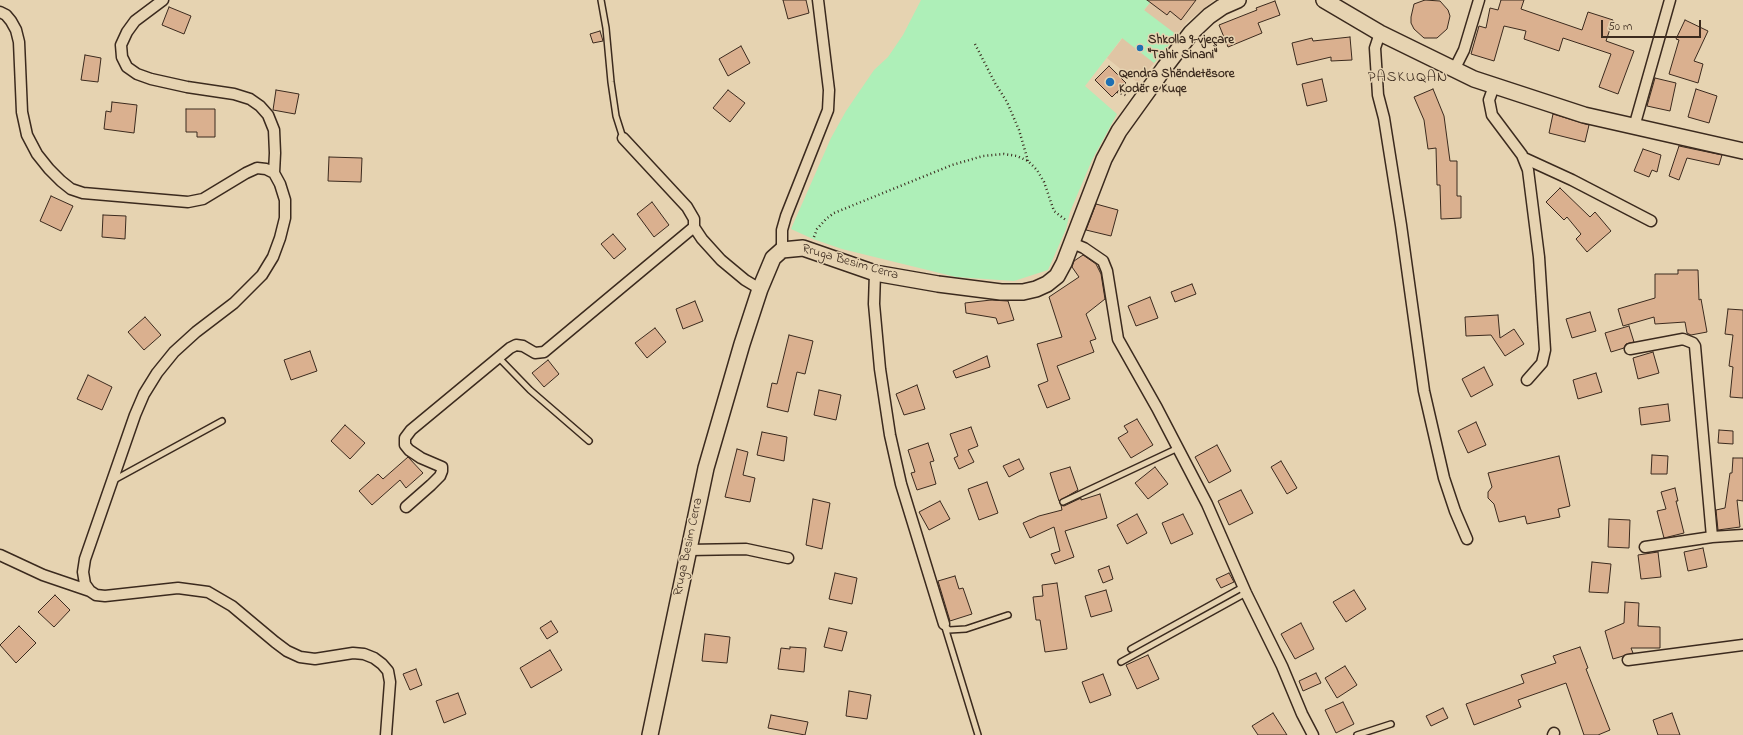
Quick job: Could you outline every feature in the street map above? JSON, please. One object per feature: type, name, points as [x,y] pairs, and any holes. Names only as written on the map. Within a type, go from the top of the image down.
[{"type":"street","points":[[90,591],[85,584],[83,572],[86,559],[135,415],[144,394],[157,373],[174,352],[196,332],[234,303],[262,275],[280,238],[285,218],[285,200],[280,184],[274,173],[274,130],[268,115],[260,106],[250,99],[234,94],[188,87],[151,79],[137,74],[127,67],[122,57],[121,45],[127,32],[135,21],[163,0]]},
{"type":"street","points":[[782,250],[782,230],[786,216],[828,110],[829,90],[818,0]]},
{"type":"street","name":"Rruga Besim Cerra","points":[[650,735],[706,468],[727,391],[760,289],[773,258],[782,250],[804,248],[875,273],[968,288],[1001,292],[1023,292],[1036,289],[1047,284],[1057,276],[1064,263],[1104,159],[1119,131],[1191,33],[1209,16],[1222,7],[1238,0]]},
{"type":"street","points":[[1324,0],[1380,33],[1454,70],[1494,86],[1584,115],[1743,151]]},
{"type":"street","points":[[1454,70],[1464,50],[1479,0]]},
{"type":"street","points":[[1634,127],[1670,0]]},
{"type":"street","points":[[0,12],[12,21],[19,42],[22,112],[27,135],[37,154],[49,169],[60,181],[71,189],[83,193],[188,202],[203,199],[257,168],[266,169],[274,173]]},
{"type":"street","points":[[1380,33],[1375,48],[1378,95],[1384,118],[1401,225],[1424,391],[1448,490],[1468,539]]},
{"type":"street","points":[[1494,86],[1489,100],[1492,116],[1524,158],[1528,170],[1539,257],[1545,350],[1542,363],[1535,373],[1527,380]]},
{"type":"street","points":[[623,138],[687,207],[694,219],[694,227],[702,239],[721,260],[745,280],[760,289]]},
{"type":"street","points":[[1524,158],[1572,180],[1651,221]]},
{"type":"street","points":[[406,507],[440,476],[442,471],[442,467],[421,458],[409,450],[405,445],[405,438],[411,430],[516,345],[524,346],[535,353],[544,352],[694,227]]},
{"type":"street","points":[[1072,243],[1084,248],[1103,261],[1107,271],[1118,339],[1179,448],[1207,504],[1244,590],[1285,673],[1302,714],[1313,735]]},
{"type":"street","points":[[875,273],[874,304],[880,369],[890,435],[901,484],[944,624]]},
{"type":"street","points":[[1630,349],[1682,339],[1693,343],[1695,346],[1712,537]]},
{"type":"street","points":[[1645,547],[1712,537],[1743,535]]},
{"type":"street","points":[[688,550],[746,549],[788,558]]},
{"type":"street","points":[[0,555],[43,575],[90,591],[96,595],[105,596],[178,588],[201,591],[220,598],[287,651],[300,657],[315,659],[353,653],[364,654],[374,658],[382,664],[388,672],[390,682],[386,735]]},
{"type":"street","points":[[1628,660],[1743,645]]},
{"type":"lane","points":[[601,0],[606,28],[616,116],[623,138]]},
{"type":"lane","points":[[499,358],[504,365],[530,390],[589,441]]},
{"type":"lane","points":[[112,481],[222,421]]},
{"type":"lane","points":[[1063,502],[1179,448]]},
{"type":"lane","points":[[1131,648],[1244,590]]},
{"type":"lane","points":[[1121,662],[1244,590]]},
{"type":"lane","points":[[944,624],[948,630],[958,631],[1008,615]]},
{"type":"lane","points":[[944,624],[978,735]]},
{"type":"lane","points":[[1357,735],[1391,724]]},
{"type":"path","points":[[975,44],[995,84],[1007,102],[1028,161]]},
{"type":"path","points":[[1117,92],[1128,96]]},
{"type":"path","points":[[810,250],[817,229],[834,213],[952,165],[983,156],[1004,154],[1017,156],[1028,161],[1037,170],[1044,182],[1054,211],[1063,219],[1078,226]]},
{"type":"shaded area","name":"Shkolla 9-vjeçare \"Tahir Sinani\"","points":[[1152,0],[1214,0],[1187,22],[1138,83],[1107,58]]},
{"type":"green space","points":[[921,0],[1152,0],[1144,10],[1177,35],[1154,63],[1122,38],[1085,86],[1117,114],[1092,160],[1070,212],[1066,229],[1048,270],[1014,281],[956,277],[842,249],[813,239],[791,229],[831,138],[846,111],[874,70],[888,57],[903,35]]},
{"type":"building","points":[[783,0],[806,0],[809,13],[788,19]]},
{"type":"building","points":[[1147,0],[1196,0],[1181,20],[1170,11],[1167,15]]},
{"type":"building","points":[[1425,0],[1440,1],[1448,10],[1450,16],[1447,29],[1437,38],[1424,38],[1414,29],[1411,23],[1414,4]]},
{"type":"building","points":[[1501,0],[1524,0],[1521,9],[1582,30],[1588,12],[1613,20],[1606,41],[1634,51],[1618,94],[1599,87],[1611,54],[1563,38],[1559,51],[1524,39],[1526,31],[1504,26],[1494,61],[1471,54],[1479,26],[1486,28],[1490,8],[1498,10]]},
{"type":"building","points":[[1275,1],[1280,15],[1258,23],[1262,33],[1228,47],[1219,25]]},
{"type":"building","points":[[169,7],[191,16],[184,34],[162,25]]},
{"type":"building","points":[[1685,20],[1708,31],[1694,61],[1703,64],[1698,83],[1669,74],[1679,40],[1676,39]]},
{"type":"building","points":[[600,31],[603,41],[593,43],[590,34]]},
{"type":"building","points":[[1350,37],[1352,60],[1331,61],[1331,57],[1297,65],[1292,43],[1312,38],[1313,41]]},
{"type":"building","points":[[741,46],[750,63],[728,76],[719,59]]},
{"type":"building","points":[[85,55],[101,58],[98,82],[81,80]]},
{"type":"building","name":"Qendra Shëndetësore Kodër e Kuqe","points":[[1109,66],[1126,83],[1112,97],[1095,80]]},
{"type":"building","points":[[1655,78],[1676,83],[1670,111],[1647,106]]},
{"type":"building","points":[[1322,79],[1327,101],[1307,106],[1302,84]]},
{"type":"building","points":[[1433,89],[1444,116],[1450,161],[1457,161],[1457,196],[1461,196],[1461,218],[1441,219],[1440,185],[1437,185],[1436,148],[1428,149],[1424,120],[1414,97]]},
{"type":"building","points":[[1696,89],[1717,96],[1709,123],[1688,117]]},
{"type":"building","points":[[276,90],[299,94],[295,114],[273,110]]},
{"type":"building","points":[[728,90],[745,103],[730,122],[713,108]]},
{"type":"building","points":[[112,102],[137,105],[134,133],[104,129],[106,111],[111,112]]},
{"type":"building","points":[[186,109],[215,109],[215,137],[197,137],[197,132],[186,132]]},
{"type":"building","points":[[1553,114],[1589,125],[1585,142],[1549,133]]},
{"type":"building","points":[[1679,146],[1722,155],[1719,165],[1687,158],[1679,180],[1669,176]]},
{"type":"building","points":[[1643,149],[1661,155],[1657,172],[1652,170],[1649,177],[1634,171]]},
{"type":"building","points":[[329,157],[362,158],[361,182],[328,181]]},
{"type":"building","points":[[1560,188],[1590,217],[1595,212],[1611,231],[1587,252],[1576,239],[1581,234],[1567,217],[1564,220],[1546,202]]},
{"type":"building","points":[[51,196],[73,206],[61,231],[40,221]]},
{"type":"building","points":[[652,202],[669,225],[654,237],[637,214]]},
{"type":"building","points":[[1096,204],[1118,210],[1111,236],[1086,230]]},
{"type":"building","points":[[103,215],[126,216],[125,239],[102,237]]},
{"type":"building","points":[[613,234],[626,249],[614,259],[601,244]]},
{"type":"building","points":[[1083,255],[1096,264],[1101,274],[1105,299],[1086,314],[1096,339],[1090,341],[1094,352],[1057,366],[1070,399],[1047,408],[1038,385],[1048,381],[1037,344],[1062,337],[1049,297],[1079,277],[1072,267],[1074,261]]},
{"type":"building","points":[[1678,270],[1698,270],[1699,300],[1701,299],[1707,332],[1691,335],[1687,333],[1685,322],[1655,324],[1654,317],[1623,326],[1618,309],[1655,298],[1655,274],[1678,274]]},
{"type":"building","points":[[1192,284],[1196,294],[1175,302],[1171,292]]},
{"type":"building","points":[[1150,297],[1158,318],[1136,326],[1128,306]]},
{"type":"building","points":[[991,300],[1008,301],[1014,320],[998,324],[996,318],[966,313],[965,303]]},
{"type":"building","points":[[695,301],[703,321],[683,329],[676,309]]},
{"type":"building","points":[[1728,309],[1743,310],[1743,398],[1730,397],[1733,367],[1729,366],[1733,335],[1725,334]]},
{"type":"building","points":[[1590,312],[1596,331],[1572,338],[1566,319]]},
{"type":"building","points":[[1498,315],[1500,338],[1514,329],[1524,344],[1505,356],[1491,335],[1466,336],[1465,317]]},
{"type":"building","points":[[145,317],[161,335],[144,350],[128,332]]},
{"type":"building","points":[[1629,326],[1634,342],[1626,344],[1624,348],[1611,352],[1605,333]]},
{"type":"building","points":[[655,328],[666,342],[647,358],[635,343]]},
{"type":"building","points":[[789,335],[813,341],[805,374],[797,372],[788,412],[767,407],[772,383],[777,384]]},
{"type":"building","points":[[310,351],[317,371],[291,380],[284,360]]},
{"type":"building","points":[[1653,352],[1659,373],[1638,379],[1633,358]]},
{"type":"building","points":[[987,356],[990,367],[956,378],[953,371]]},
{"type":"building","points":[[548,360],[559,374],[544,387],[532,373]]},
{"type":"building","points":[[1484,367],[1493,385],[1471,397],[1462,379]]},
{"type":"building","points":[[1596,373],[1602,392],[1578,399],[1573,380]]},
{"type":"building","points":[[88,375],[112,387],[102,410],[77,399]]},
{"type":"building","points":[[917,385],[925,409],[904,415],[896,394]]},
{"type":"building","points":[[819,390],[841,395],[836,420],[814,415]]},
{"type":"building","points":[[1668,404],[1670,421],[1641,425],[1639,408]]},
{"type":"building","points":[[1137,419],[1153,445],[1131,458],[1118,438],[1128,432],[1124,426]]},
{"type":"building","points":[[1476,422],[1486,445],[1468,453],[1458,431]]},
{"type":"building","points":[[345,425],[365,443],[350,459],[331,441]]},
{"type":"building","points":[[971,427],[978,446],[968,450],[974,462],[959,469],[954,458],[958,456],[950,434]]},
{"type":"building","points":[[1719,430],[1733,431],[1733,444],[1718,443]]},
{"type":"building","points":[[762,432],[787,437],[784,461],[757,455]]},
{"type":"building","points":[[928,443],[934,461],[930,462],[936,484],[917,490],[911,473],[915,472],[908,450]]},
{"type":"building","points":[[1217,445],[1231,471],[1209,483],[1195,457]]},
{"type":"building","points":[[737,449],[748,452],[743,475],[755,478],[750,502],[725,497]]},
{"type":"building","points":[[1652,455],[1668,456],[1667,474],[1651,474]]},
{"type":"building","points":[[1559,456],[1570,506],[1558,509],[1560,517],[1527,524],[1525,516],[1499,522],[1494,504],[1488,498],[1488,492],[1492,487],[1488,473]]},
{"type":"building","points":[[408,457],[423,473],[406,488],[400,480],[372,505],[359,491],[378,474],[383,479]]},
{"type":"building","points":[[1733,458],[1743,458],[1743,501],[1737,500],[1740,527],[1718,530],[1716,510],[1725,508],[1730,473],[1732,473]]},
{"type":"building","points":[[1019,459],[1024,469],[1009,477],[1003,466]]},
{"type":"building","points":[[1281,461],[1297,488],[1287,494],[1271,467]]},
{"type":"building","points":[[1070,467],[1078,490],[1059,501],[1050,473]]},
{"type":"building","points":[[1155,467],[1168,484],[1148,499],[1135,483]]},
{"type":"building","points":[[987,482],[998,513],[979,520],[968,489]]},
{"type":"building","points":[[1675,488],[1678,501],[1676,501],[1684,533],[1664,538],[1657,511],[1666,509],[1661,492]]},
{"type":"building","points":[[1241,490],[1253,513],[1229,525],[1218,501]]},
{"type":"building","points":[[1100,494],[1107,518],[1065,531],[1074,557],[1055,564],[1051,554],[1060,551],[1054,527],[1030,538],[1023,523],[1039,516],[1062,510],[1061,505],[1064,506],[1081,498],[1081,500]]},
{"type":"building","points":[[813,499],[830,503],[822,549],[806,545]]},
{"type":"building","points":[[940,501],[950,519],[929,530],[919,512]]},
{"type":"building","points":[[1137,514],[1147,533],[1127,544],[1117,525]]},
{"type":"building","points":[[1183,514],[1193,534],[1171,544],[1162,523]]},
{"type":"building","points":[[1609,519],[1630,520],[1629,548],[1608,547]]},
{"type":"building","points":[[1703,548],[1707,567],[1688,571],[1684,552]]},
{"type":"building","points":[[1658,552],[1661,577],[1641,579],[1638,555]]},
{"type":"building","points":[[1592,562],[1611,564],[1608,593],[1589,592]]},
{"type":"building","points":[[1109,566],[1113,579],[1103,583],[1098,570]]},
{"type":"building","points":[[835,573],[857,578],[852,604],[829,599]]},
{"type":"building","points":[[1229,573],[1234,582],[1221,588],[1216,579]]},
{"type":"building","points":[[955,576],[959,589],[963,588],[972,614],[950,621],[938,581]]},
{"type":"building","points":[[1057,583],[1067,649],[1045,652],[1040,620],[1036,620],[1033,597],[1043,596],[1042,585]]},
{"type":"building","points":[[1106,590],[1112,611],[1091,617],[1085,596]]},
{"type":"building","points":[[1354,590],[1366,609],[1346,622],[1333,602]]},
{"type":"building","points":[[55,595],[70,610],[54,627],[38,612]]},
{"type":"building","points":[[1625,602],[1639,603],[1638,626],[1660,627],[1660,648],[1631,648],[1633,653],[1613,659],[1605,631],[1624,623]]},
{"type":"building","points":[[551,621],[558,632],[547,639],[540,628]]},
{"type":"building","points":[[1301,623],[1314,649],[1295,659],[1281,634]]},
{"type":"building","points":[[19,626],[36,643],[16,663],[0,645]]},
{"type":"building","points":[[829,628],[847,632],[842,651],[824,647]]},
{"type":"building","points":[[705,634],[730,637],[727,663],[702,661]]},
{"type":"building","points":[[790,647],[806,648],[804,672],[778,669],[781,648],[790,649]]},
{"type":"building","points":[[1580,647],[1588,668],[1586,669],[1610,730],[1598,735],[1584,735],[1566,683],[1518,700],[1521,707],[1474,725],[1466,704],[1524,683],[1521,675],[1556,663],[1553,656]]},
{"type":"building","points":[[550,650],[562,670],[531,688],[520,668]]},
{"type":"building","points":[[1148,655],[1159,679],[1137,689],[1126,665]]},
{"type":"building","points":[[1345,666],[1357,685],[1337,698],[1325,678]]},
{"type":"building","points":[[416,669],[422,685],[410,690],[403,674]]},
{"type":"building","points":[[1316,673],[1321,683],[1303,691],[1299,681]]},
{"type":"building","points":[[1103,674],[1111,695],[1090,703],[1082,682]]},
{"type":"building","points":[[849,691],[871,695],[867,719],[846,716]]},
{"type":"building","points":[[458,693],[466,714],[444,723],[436,701]]},
{"type":"building","points":[[1343,702],[1354,724],[1336,733],[1325,710]]},
{"type":"building","points":[[1443,708],[1448,718],[1431,726],[1426,716]]},
{"type":"building","points":[[1273,713],[1287,735],[1258,735],[1252,726]]},
{"type":"building","points":[[1672,713],[1680,735],[1658,735],[1653,720]]},
{"type":"building","points":[[771,715],[808,722],[805,735],[768,728]]},
{"type":"place","name":"Shkolla 9-vjeçare \"Tahir Sinani\"","points":[[1140,48]]},
{"type":"place","name":"Qendra Shëndetësore Kodër e Kuqe","points":[[1110,82]]},
{"type":"district","name":"PASKUQAN","points":[[1408,79]]}]
